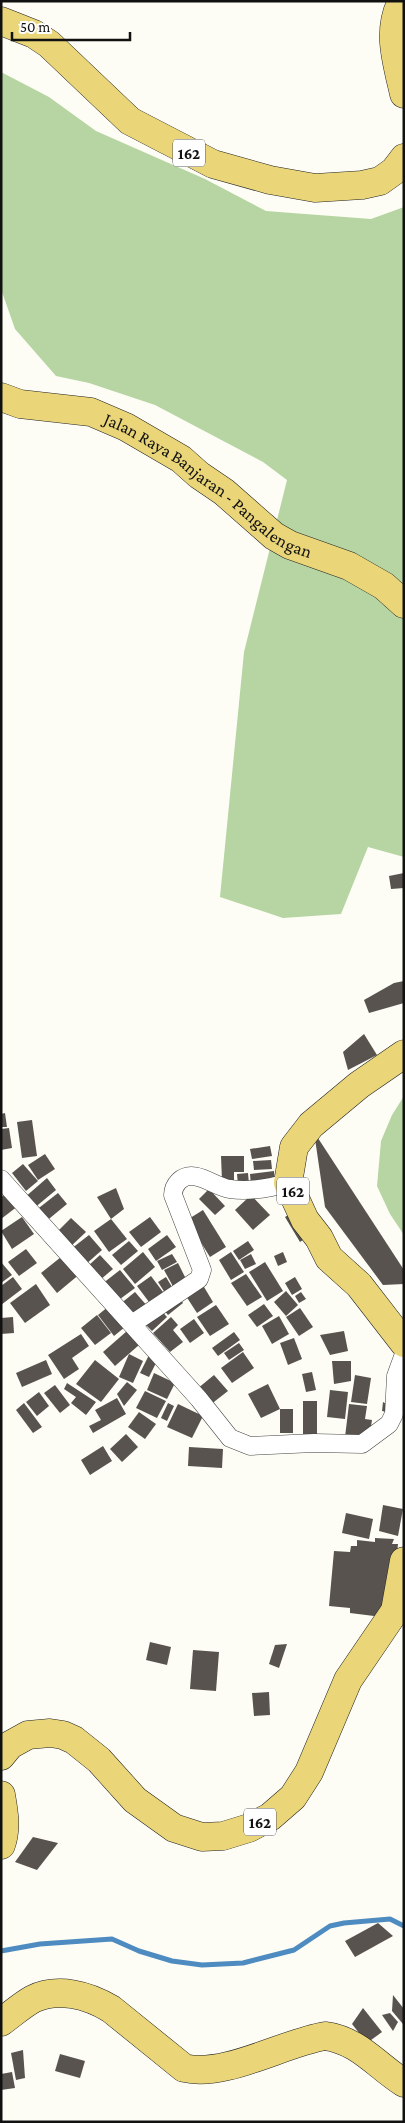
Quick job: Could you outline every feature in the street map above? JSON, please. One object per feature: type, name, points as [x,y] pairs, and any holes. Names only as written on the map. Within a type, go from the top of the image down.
[{"type":"main road","points":[[402,1],[395,23],[393,44],[404,94]]},
{"type":"main road","name":"162","points":[[1,21],[34,34],[49,44],[130,121],[213,164],[270,180],[315,188],[362,185],[380,181],[394,172],[404,158]]},
{"type":"main road","name":"Jalan Raya Banjaran - Pangalengan","points":[[1,397],[20,404],[91,412],[126,427],[181,459],[199,475],[224,492],[274,536],[290,546],[349,566],[384,586],[404,604]]},
{"type":"main road","name":"162","points":[[404,1054],[359,1085],[310,1125],[294,1147],[288,1183],[305,1220],[319,1238],[329,1258],[359,1286],[404,1343]]},
{"type":"main road","name":"162","points":[[1,1756],[10,1745],[28,1735],[50,1733],[63,1735],[74,1740],[99,1760],[135,1800],[174,1828],[202,1837],[223,1836],[249,1828],[270,1817],[293,1797],[309,1772],[348,1680],[395,1611],[402,1577]]},
{"type":"main road","points":[[1,1795],[5,1820],[5,1832],[1,1845]]},
{"type":"main road","points":[[1,2022],[33,1999],[66,1993],[100,2002],[184,2068],[194,2070],[218,2069],[325,2036],[341,2038],[404,2083]]},
{"type":"street","points":[[132,1324],[198,1279],[202,1270],[173,1195],[178,1182],[183,1178],[193,1176],[203,1178],[229,1189],[265,1189],[288,1183]]},
{"type":"street","points":[[1,1179],[199,1399],[230,1438],[250,1446],[354,1444],[368,1441],[388,1424],[394,1414],[396,1376],[404,1354]]},
{"type":"green space","points":[[1,72],[49,97],[96,131],[205,179],[266,211],[371,219],[404,207],[404,857],[368,847],[341,914],[283,918],[220,897],[244,652],[287,480],[263,462],[155,405],[89,383],[56,376],[15,329],[1,289]]},
{"type":"green space","points":[[404,1096],[404,1235],[390,1214],[377,1186],[381,1141],[392,1115]]},
{"type":"building","points":[[404,873],[404,888],[391,889],[389,876]]},
{"type":"building","points":[[404,981],[404,1003],[369,1013],[364,1000],[394,983]]},
{"type":"building","points":[[364,1034],[377,1055],[348,1070],[343,1052]]},
{"type":"building","points":[[5,1113],[7,1127],[1,1127],[1,1114]]},
{"type":"building","points":[[32,1120],[37,1156],[22,1158],[17,1122]]},
{"type":"building","points":[[9,1128],[12,1148],[1,1150],[1,1129]]},
{"type":"building","points":[[314,1132],[404,1270],[404,1284],[383,1285],[325,1207]]},
{"type":"building","points":[[270,1146],[272,1156],[252,1159],[250,1149]]},
{"type":"building","points":[[45,1154],[55,1169],[38,1180],[28,1165]]},
{"type":"building","points":[[221,1156],[244,1156],[244,1172],[234,1172],[234,1181],[222,1181]]},
{"type":"building","points":[[271,1160],[272,1169],[254,1170],[253,1161]]},
{"type":"building","points":[[23,1164],[38,1181],[26,1191],[12,1173]]},
{"type":"building","points":[[274,1171],[275,1184],[251,1186],[250,1174]]},
{"type":"building","points":[[248,1173],[249,1184],[238,1185],[237,1174]]},
{"type":"building","points":[[47,1178],[56,1190],[33,1209],[24,1198]]},
{"type":"building","points":[[116,1188],[124,1209],[111,1219],[97,1197]]},
{"type":"building","points":[[209,1189],[225,1206],[215,1215],[199,1199]]},
{"type":"building","points":[[8,1193],[18,1206],[1,1219],[1,1197]]},
{"type":"building","points":[[58,1193],[67,1204],[44,1223],[35,1211]]},
{"type":"building","points":[[251,1195],[270,1215],[253,1230],[235,1210]]},
{"type":"building","points":[[298,1209],[312,1234],[300,1242],[285,1217]]},
{"type":"building","points":[[203,1210],[226,1247],[210,1257],[187,1220]]},
{"type":"building","points":[[22,1217],[34,1234],[12,1249],[1,1231]]},
{"type":"building","points":[[150,1217],[161,1232],[141,1247],[129,1232]]},
{"type":"building","points":[[71,1218],[86,1232],[69,1248],[55,1234]]},
{"type":"building","points":[[111,1219],[127,1239],[109,1252],[94,1231]]},
{"type":"building","points":[[89,1235],[102,1250],[85,1265],[71,1249]]},
{"type":"building","points":[[167,1235],[176,1247],[156,1261],[148,1249]]},
{"type":"building","points":[[129,1241],[138,1251],[121,1265],[112,1255]]},
{"type":"building","points":[[248,1241],[254,1250],[239,1260],[233,1251]]},
{"type":"building","points":[[26,1249],[37,1263],[19,1276],[8,1262]]},
{"type":"building","points":[[143,1252],[155,1267],[135,1284],[123,1269]]},
{"type":"building","points":[[231,1252],[244,1272],[231,1280],[219,1260]]},
{"type":"building","points":[[283,1252],[287,1262],[278,1266],[274,1256]]},
{"type":"building","points":[[66,1253],[81,1273],[57,1293],[41,1273]]},
{"type":"building","points":[[172,1254],[177,1262],[162,1270],[157,1261]]},
{"type":"building","points":[[251,1254],[256,1264],[245,1269],[240,1260]]},
{"type":"building","points":[[100,1255],[113,1269],[100,1280],[88,1266]]},
{"type":"building","points":[[1,1262],[12,1275],[1,1283]]},
{"type":"building","points":[[265,1262],[283,1291],[267,1301],[249,1272]]},
{"type":"building","points":[[178,1263],[188,1283],[175,1290],[164,1270]]},
{"type":"building","points":[[120,1270],[135,1288],[116,1302],[102,1284]]},
{"type":"building","points":[[246,1274],[262,1297],[247,1306],[231,1283]]},
{"type":"building","points":[[151,1276],[166,1296],[152,1306],[137,1286]]},
{"type":"building","points":[[13,1277],[22,1289],[1,1305],[1,1286]]},
{"type":"building","points":[[166,1277],[175,1292],[167,1296],[158,1282]]},
{"type":"building","points":[[295,1277],[302,1289],[292,1295],[285,1283]]},
{"type":"building","points":[[201,1282],[213,1302],[197,1313],[184,1293]]},
{"type":"building","points":[[36,1284],[50,1305],[25,1323],[10,1303]]},
{"type":"building","points":[[286,1291],[298,1305],[286,1316],[274,1302]]},
{"type":"building","points":[[135,1292],[148,1307],[132,1321],[119,1305]]},
{"type":"building","points":[[301,1292],[306,1299],[299,1303],[295,1296]]},
{"type":"building","points":[[177,1295],[183,1303],[168,1315],[162,1308]]},
{"type":"building","points":[[264,1304],[273,1316],[257,1327],[248,1315]]},
{"type":"building","points":[[216,1305],[229,1324],[210,1336],[197,1317]]},
{"type":"building","points":[[109,1306],[125,1327],[114,1336],[98,1315]]},
{"type":"building","points":[[158,1307],[167,1317],[152,1331],[143,1322]]},
{"type":"building","points":[[300,1308],[313,1327],[299,1336],[286,1317]]},
{"type":"building","points":[[97,1315],[111,1333],[95,1345],[81,1328]]},
{"type":"building","points":[[279,1316],[289,1334],[272,1344],[262,1326]]},
{"type":"building","points":[[13,1317],[14,1333],[1,1334],[1,1318]]},
{"type":"building","points":[[171,1317],[178,1325],[173,1330],[183,1342],[170,1352],[153,1333]]},
{"type":"building","points":[[194,1319],[204,1333],[190,1343],[180,1329]]},
{"type":"building","points":[[127,1331],[139,1345],[115,1366],[103,1352]]},
{"type":"building","points":[[344,1331],[348,1351],[330,1355],[320,1335]]},
{"type":"building","points":[[234,1332],[240,1340],[218,1356],[212,1348]]},
{"type":"building","points":[[81,1334],[89,1346],[72,1358],[79,1369],[64,1379],[48,1355]]},
{"type":"building","points":[[294,1338],[302,1359],[288,1365],[280,1343]]},
{"type":"building","points":[[239,1343],[244,1350],[229,1360],[224,1353]]},
{"type":"building","points":[[243,1352],[254,1368],[232,1383],[221,1368]]},
{"type":"building","points":[[129,1354],[143,1361],[133,1383],[119,1377]]},
{"type":"building","points":[[149,1355],[158,1359],[149,1377],[140,1373]]},
{"type":"building","points":[[46,1360],[52,1374],[22,1387],[16,1373]]},
{"type":"building","points":[[95,1360],[119,1379],[101,1402],[76,1384]]},
{"type":"building","points":[[332,1361],[351,1361],[351,1381],[334,1384]]},
{"type":"building","points":[[312,1372],[316,1390],[306,1392],[302,1374]]},
{"type":"building","points":[[154,1373],[175,1383],[167,1399],[147,1390]]},
{"type":"building","points":[[214,1375],[228,1391],[210,1405],[197,1389]]},
{"type":"building","points":[[355,1375],[371,1378],[367,1404],[351,1402]]},
{"type":"building","points":[[127,1382],[137,1390],[124,1406],[117,1394]]},
{"type":"building","points":[[67,1383],[96,1402],[86,1415],[71,1403],[76,1397],[64,1389]]},
{"type":"building","points":[[268,1384],[280,1409],[261,1418],[248,1394]]},
{"type":"building","points":[[55,1385],[70,1405],[60,1413],[44,1393]]},
{"type":"building","points":[[330,1390],[348,1392],[345,1419],[327,1417]]},
{"type":"building","points":[[145,1391],[166,1401],[157,1418],[136,1408]]},
{"type":"building","points":[[39,1392],[49,1406],[37,1416],[26,1402]]},
{"type":"building","points":[[117,1398],[126,1414],[93,1433],[89,1426],[101,1420],[95,1410]]},
{"type":"building","points":[[303,1401],[317,1401],[317,1437],[303,1437]]},
{"type":"building","points":[[383,1402],[392,1407],[391,1413],[382,1411]]},
{"type":"building","points":[[24,1403],[42,1427],[33,1433],[16,1410]]},
{"type":"building","points":[[168,1403],[174,1406],[167,1421],[161,1418]]},
{"type":"building","points":[[178,1404],[203,1416],[192,1438],[167,1427]]},
{"type":"building","points":[[349,1404],[367,1406],[365,1419],[372,1420],[369,1439],[345,1437]]},
{"type":"building","points":[[280,1409],[293,1409],[293,1433],[280,1433]]},
{"type":"building","points":[[139,1412],[156,1424],[145,1439],[128,1427]]},
{"type":"building","points":[[126,1434],[138,1447],[122,1462],[110,1449]]},
{"type":"building","points":[[103,1446],[112,1461],[90,1475],[81,1460]]},
{"type":"building","points":[[189,1447],[223,1449],[222,1468],[188,1466]]},
{"type":"building","points":[[383,1505],[403,1509],[398,1536],[379,1531]]},
{"type":"building","points":[[346,1513],[373,1519],[369,1539],[342,1533]]},
{"type":"building","points":[[375,1538],[394,1539],[392,1544],[398,1544],[390,1618],[350,1613],[350,1608],[329,1606],[334,1551],[350,1552],[351,1546],[357,1546],[357,1540],[375,1542]]},
{"type":"building","points":[[150,1642],[171,1647],[167,1665],[146,1660]]},
{"type":"building","points":[[287,1644],[279,1668],[269,1664],[275,1645]]},
{"type":"building","points":[[193,1650],[219,1652],[216,1691],[190,1689]]},
{"type":"building","points":[[269,1692],[270,1715],[254,1716],[252,1693]]},
{"type":"building","points":[[33,1837],[58,1843],[37,1870],[15,1862]]},
{"type":"building","points":[[378,1923],[393,1936],[355,1957],[345,1941]]},
{"type":"building","points":[[393,1995],[404,2009],[403,2024],[392,2011]]},
{"type":"building","points":[[363,2008],[382,2032],[367,2043],[352,2024]]},
{"type":"building","points":[[390,2013],[398,2022],[393,2031],[382,2015]]},
{"type":"building","points":[[23,2050],[25,2078],[16,2080],[11,2053]]},
{"type":"building","points":[[60,2054],[85,2061],[80,2078],[55,2071]]},
{"type":"building","points":[[12,2072],[15,2088],[1,2090],[1,2074]]},
{"type":"waterway","points":[[1,1951],[40,1944],[112,1939],[139,1951],[172,1961],[202,1965],[243,1963],[294,1950],[330,1926],[390,1919],[404,1926]]}]
